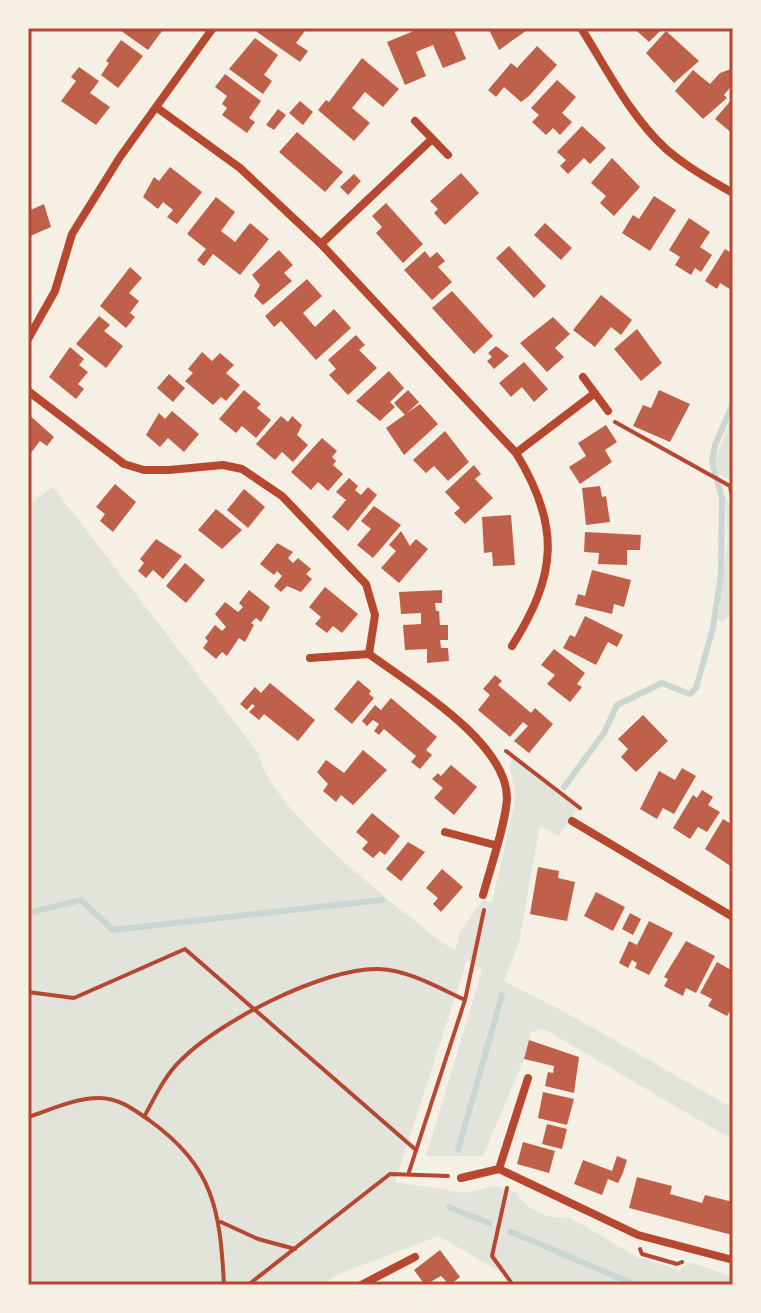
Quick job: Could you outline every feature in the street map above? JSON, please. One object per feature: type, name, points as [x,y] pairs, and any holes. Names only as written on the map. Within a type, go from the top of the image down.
[{"type":"street","points":[[28,339],[55,291],[72,234],[120,157],[213,28]]},
{"type":"street","points":[[581,28],[629,105],[664,147],[692,169],[733,193]]},
{"type":"street","points":[[156,107],[240,168],[321,244],[516,453],[542,503],[549,539],[549,564],[534,612],[512,646]]},
{"type":"street","points":[[415,121],[448,155]]},
{"type":"street","points":[[321,244],[432,139]]},
{"type":"street","points":[[583,377],[608,411]]},
{"type":"street","points":[[28,391],[124,464],[157,470],[223,465],[242,469],[282,496],[366,584],[375,615],[369,654]]},
{"type":"street","points":[[516,453],[595,393]]},
{"type":"street","points":[[310,658],[369,654],[430,700],[492,756],[504,780],[507,800],[483,895]]},
{"type":"street","points":[[572,821],[733,917]]},
{"type":"street","points":[[445,832],[495,845]]},
{"type":"street","points":[[499,1169],[528,1078]]},
{"type":"street","points":[[461,1178],[499,1169],[638,1235],[733,1260]]},
{"type":"street","points":[[361,1285],[415,1257]]},
{"type":"path","points":[[608,411],[608,418],[730,486],[733,503]]},
{"type":"path","points":[[492,756],[507,751],[580,806],[581,827]]},
{"type":"path","points":[[409,1172],[465,1000],[484,921],[483,895]]},
{"type":"path","points":[[28,992],[74,998],[185,949],[416,1150]]},
{"type":"path","points":[[144,1117],[179,1061],[218,1028],[350,970],[381,969],[419,979],[465,1000]]},
{"type":"path","points":[[28,1117],[66,1104],[99,1098],[125,1103],[168,1133],[202,1172],[221,1222],[224,1285]]},
{"type":"path","points":[[248,1285],[390,1174],[409,1172],[461,1178]]},
{"type":"path","points":[[510,1175],[492,1256],[513,1285]]},
{"type":"path","points":[[221,1222],[258,1239],[295,1249]]},
{"type":"shaded area","points":[[733,414],[733,482],[719,474],[715,460]]},
{"type":"shaded area","points":[[53,487],[259,754],[267,776],[285,802],[375,889],[455,951],[460,932],[482,901],[492,902],[514,806],[515,791],[509,765],[513,759],[578,808],[559,836],[540,826],[519,942],[504,981],[733,1108],[733,1140],[544,1029],[531,1032],[524,1059],[483,1156],[426,1156],[482,970],[467,960],[395,1182],[465,1193],[495,1186],[516,1192],[525,1204],[539,1212],[554,1217],[569,1217],[637,1257],[679,1270],[690,1262],[730,1276],[733,1285],[522,1285],[439,1236],[341,1273],[321,1285],[28,1285],[28,505]]},
{"type":"shaded area","points":[[725,496],[733,509],[733,610],[723,623],[718,619],[728,537]]},
{"type":"building","points":[[117,28],[158,28],[162,31],[148,50]]},
{"type":"building","points":[[259,28],[307,28],[296,43],[308,51],[300,62],[257,32]]},
{"type":"building","points":[[421,28],[453,28],[466,59],[443,68],[433,45],[416,52],[426,76],[405,85],[387,42]]},
{"type":"building","points":[[488,28],[530,28],[499,50]]},
{"type":"building","points":[[639,28],[663,28],[649,42],[637,31]]},
{"type":"building","points":[[666,31],[699,61],[674,83],[646,53]]},
{"type":"building","points":[[255,38],[278,55],[264,75],[272,81],[263,94],[229,69]]},
{"type":"building","points":[[121,40],[143,56],[118,88],[101,75],[109,63],[106,61]]},
{"type":"building","points":[[537,46],[557,65],[529,96],[521,102],[504,87],[496,97],[488,90],[511,63],[517,68]]},
{"type":"building","points":[[362,58],[399,89],[383,107],[365,92],[352,108],[370,123],[354,141],[318,110],[326,100],[329,102]]},
{"type":"building","points":[[79,67],[99,81],[90,93],[110,107],[96,125],[61,101],[76,81],[71,77]]},
{"type":"building","points":[[731,69],[733,84],[724,95],[727,98],[703,119],[675,91],[693,70],[710,84],[720,73]]},
{"type":"building","points":[[225,74],[261,101],[249,118],[255,122],[247,133],[222,115],[227,108],[222,104],[227,96],[215,87]]},
{"type":"building","points":[[557,80],[576,97],[562,113],[572,122],[560,135],[553,128],[546,135],[532,122],[539,115],[531,108]]},
{"type":"building","points":[[733,98],[733,134],[715,119]]},
{"type":"building","points":[[300,101],[313,112],[303,125],[289,113]]},
{"type":"building","points":[[278,109],[286,115],[274,130],[266,125]]},
{"type":"building","points":[[582,126],[606,148],[590,164],[584,158],[568,174],[560,166],[566,160],[557,152]]},
{"type":"building","points":[[297,132],[343,172],[325,192],[279,152]]},
{"type":"building","points":[[612,158],[640,187],[614,216],[600,203],[606,196],[591,183]]},
{"type":"building","points":[[170,167],[202,192],[177,224],[167,217],[173,210],[163,202],[158,209],[143,197],[154,177],[159,181]]},
{"type":"building","points":[[461,173],[479,193],[445,225],[434,213],[438,209],[430,201]]},
{"type":"building","points":[[354,174],[361,181],[348,195],[340,187]]},
{"type":"building","points":[[654,196],[676,210],[650,251],[622,233],[633,215],[639,219]]},
{"type":"building","points":[[216,197],[235,212],[221,231],[235,242],[250,223],[269,239],[240,275],[213,254],[204,266],[197,260],[206,249],[187,234]]},
{"type":"building","points":[[386,203],[423,244],[403,263],[376,233],[382,227],[372,216]]},
{"type":"building","points":[[44,204],[51,227],[28,237],[28,211]]},
{"type":"building","points":[[689,218],[710,232],[700,247],[712,255],[701,272],[695,268],[691,275],[675,265],[680,257],[669,250]]},
{"type":"building","points":[[545,223],[572,248],[561,260],[534,235]]},
{"type":"building","points":[[509,246],[546,286],[534,298],[496,258]]},
{"type":"building","points":[[725,249],[733,254],[733,291],[720,283],[717,289],[705,281]]},
{"type":"building","points":[[279,250],[293,265],[284,273],[292,281],[263,305],[254,296],[260,285],[252,275]]},
{"type":"building","points":[[425,251],[430,258],[437,252],[445,261],[438,267],[452,282],[432,300],[404,270]]},
{"type":"building","points":[[130,267],[142,278],[129,293],[139,301],[130,313],[135,317],[126,328],[100,306]]},
{"type":"building","points":[[307,279],[322,296],[303,313],[315,327],[334,309],[351,328],[316,360],[281,321],[274,327],[265,316]]},
{"type":"building","points":[[452,291],[493,336],[474,354],[432,308]]},
{"type":"building","points":[[601,295],[632,320],[621,335],[611,327],[595,347],[573,330]]},
{"type":"building","points":[[99,316],[110,325],[104,331],[123,346],[106,368],[76,344]]},
{"type":"building","points":[[553,317],[570,334],[555,348],[564,357],[547,372],[520,343]]},
{"type":"building","points":[[637,329],[662,363],[641,381],[614,349]]},
{"type":"building","points":[[356,335],[365,345],[359,350],[377,368],[348,395],[329,375],[336,369],[328,360]]},
{"type":"building","points":[[496,346],[509,356],[494,369],[487,361],[492,357],[488,353]]},
{"type":"building","points":[[70,347],[84,359],[79,365],[88,372],[78,384],[84,389],[76,399],[49,377]]},
{"type":"building","points":[[202,352],[212,361],[220,353],[234,365],[226,373],[240,385],[226,401],[221,397],[213,405],[185,381],[193,373],[188,369]]},
{"type":"building","points":[[524,362],[548,389],[534,402],[522,387],[511,397],[499,383]]},
{"type":"building","points":[[389,371],[404,388],[390,402],[395,407],[380,421],[356,401]]},
{"type":"building","points":[[169,374],[185,388],[173,402],[157,388]]},
{"type":"building","points":[[244,390],[261,404],[257,408],[271,420],[256,438],[242,426],[236,433],[219,419]]},
{"type":"building","points":[[408,390],[419,402],[405,415],[394,403]]},
{"type":"building","points":[[659,390],[690,404],[670,442],[633,426],[643,405],[651,408]]},
{"type":"building","points":[[420,404],[438,424],[404,455],[386,428]]},
{"type":"building","points":[[172,411],[199,434],[184,452],[168,438],[160,447],[146,435],[159,413],[165,419]]},
{"type":"building","points":[[28,414],[54,437],[47,446],[40,441],[30,454]]},
{"type":"building","points":[[281,416],[288,422],[292,416],[302,425],[297,435],[308,445],[293,462],[282,452],[275,460],[256,444]]},
{"type":"building","points":[[606,425],[617,442],[605,450],[612,462],[580,484],[569,467],[586,456],[578,443]]},
{"type":"building","points":[[445,431],[469,462],[448,481],[434,466],[426,473],[413,460]]},
{"type":"building","points":[[322,438],[337,451],[332,457],[336,461],[333,465],[343,474],[328,491],[318,482],[311,490],[291,472]]},
{"type":"building","points":[[474,465],[481,474],[475,479],[493,498],[465,524],[454,513],[460,508],[445,492]]},
{"type":"building","points":[[349,478],[358,486],[355,490],[361,495],[368,487],[377,495],[348,531],[332,517],[346,500],[336,492]]},
{"type":"building","points":[[115,484],[136,502],[113,532],[100,521],[105,514],[96,507]]},
{"type":"building","points":[[600,486],[602,497],[606,496],[610,522],[586,525],[582,488]]},
{"type":"building","points":[[244,489],[265,507],[248,528],[227,510]]},
{"type":"building","points":[[374,506],[401,525],[373,558],[357,545],[371,529],[361,521]]},
{"type":"building","points":[[216,509],[242,530],[222,549],[198,530]]},
{"type":"building","points":[[511,515],[515,565],[493,566],[492,552],[484,553],[482,517]]},
{"type":"building","points":[[401,531],[410,546],[416,539],[428,549],[399,583],[381,568],[396,551],[389,545]]},
{"type":"building","points":[[585,532],[641,535],[640,550],[627,550],[627,565],[598,564],[599,553],[584,552]]},
{"type":"building","points":[[156,539],[182,556],[163,579],[153,570],[146,578],[138,571],[144,563],[140,559]]},
{"type":"building","points":[[277,543],[293,552],[288,558],[293,563],[298,558],[311,569],[306,574],[312,579],[301,592],[287,586],[281,592],[274,586],[282,576],[277,571],[274,575],[260,564]]},
{"type":"building","points":[[185,563],[205,580],[186,603],[166,586]]},
{"type":"building","points":[[592,570],[631,580],[624,607],[614,604],[612,614],[575,605],[578,594],[585,596]]},
{"type":"building","points":[[325,587],[358,614],[342,633],[333,626],[327,633],[315,624],[321,617],[309,607]]},
{"type":"building","points":[[249,590],[270,607],[261,622],[256,618],[251,623],[254,625],[245,642],[239,638],[227,656],[222,652],[216,659],[203,648],[208,641],[205,638],[215,625],[222,631],[226,627],[215,614],[225,602],[238,612],[243,607],[239,603]]},
{"type":"building","points":[[442,590],[442,603],[435,603],[440,625],[448,625],[448,640],[440,640],[441,648],[448,648],[449,661],[427,663],[427,649],[405,650],[403,625],[421,624],[421,613],[401,614],[399,592]]},
{"type":"building","points":[[585,616],[623,635],[617,647],[608,642],[596,665],[563,648],[570,635],[575,637]]},
{"type":"building","points":[[554,649],[585,673],[577,684],[582,687],[570,702],[547,684],[555,675],[541,665]]},
{"type":"building","points":[[495,675],[502,681],[498,685],[531,713],[535,708],[553,724],[529,753],[514,741],[528,726],[523,722],[510,737],[478,710],[490,695],[483,689]]},
{"type":"building","points":[[358,680],[371,691],[369,694],[374,698],[352,724],[334,709]]},
{"type":"building","points":[[270,683],[315,720],[298,741],[264,714],[259,720],[249,712],[255,706],[252,704],[247,710],[240,704],[255,687],[261,693]]},
{"type":"building","points":[[391,698],[437,737],[426,750],[432,755],[420,769],[411,762],[416,756],[384,729],[379,735],[374,731],[379,724],[373,720],[367,726],[362,721],[375,705],[381,710]]},
{"type":"building","points":[[643,715],[668,741],[636,772],[621,757],[628,749],[618,739]]},
{"type":"building","points":[[363,750],[387,770],[353,805],[341,795],[336,802],[323,791],[328,784],[317,772],[326,760],[344,773]]},
{"type":"building","points":[[451,765],[477,787],[454,815],[434,798],[443,788],[432,779],[438,773],[441,776]]},
{"type":"building","points":[[682,768],[696,776],[674,814],[663,808],[657,819],[640,809],[659,771],[675,780]]},
{"type":"building","points":[[702,790],[713,797],[708,805],[720,812],[707,832],[698,827],[690,839],[673,828],[693,795],[697,798]]},
{"type":"building","points":[[372,813],[400,836],[385,855],[380,851],[373,858],[362,849],[368,842],[356,832]]},
{"type":"building","points":[[723,819],[733,825],[732,867],[705,849]]},
{"type":"building","points":[[408,842],[425,852],[401,881],[386,869]]},
{"type":"building","points":[[538,867],[559,871],[558,878],[575,882],[567,921],[530,914]]},
{"type":"building","points":[[442,869],[463,887],[441,912],[433,904],[438,898],[426,888]]},
{"type":"building","points":[[596,892],[625,907],[613,931],[584,916]]},
{"type":"building","points":[[630,913],[641,919],[633,935],[622,929]]},
{"type":"building","points":[[649,921],[673,933],[649,975],[635,968],[637,963],[632,960],[628,968],[619,963],[629,941],[637,945]]},
{"type":"building","points":[[686,941],[715,956],[696,993],[686,988],[683,996],[664,986],[668,979],[664,977]]},
{"type":"building","points":[[717,962],[733,971],[733,1006],[727,1016],[708,1006],[712,999],[700,993]]},
{"type":"building","points":[[529,1040],[579,1057],[574,1093],[545,1086],[548,1072],[553,1073],[554,1066],[524,1059]]},
{"type":"building","points":[[543,1092],[574,1099],[567,1125],[538,1118]]},
{"type":"building","points":[[547,1124],[567,1129],[562,1149],[542,1144]]},
{"type":"building","points":[[523,1142],[555,1151],[549,1173],[517,1164]]},
{"type":"building","points":[[617,1156],[627,1160],[623,1173],[618,1183],[608,1179],[602,1195],[574,1184],[583,1160],[612,1171]]},
{"type":"building","points":[[637,1177],[672,1186],[670,1194],[702,1203],[705,1195],[733,1202],[732,1235],[629,1208]]},
{"type":"building","points":[[440,1250],[460,1277],[450,1285],[441,1276],[425,1285],[414,1270]]},
{"type":"waterway","points":[[564,787],[604,733],[617,705],[662,683],[690,694],[696,688],[713,628],[721,574],[722,498],[712,462],[715,445],[733,404]]},
{"type":"waterway","points":[[28,913],[81,900],[113,930],[382,900]]},
{"type":"waterway","points":[[458,1150],[502,995]]},
{"type":"waterway","points":[[449,1207],[489,1223]]},
{"type":"waterway","points":[[511,1232],[636,1285]]}]
